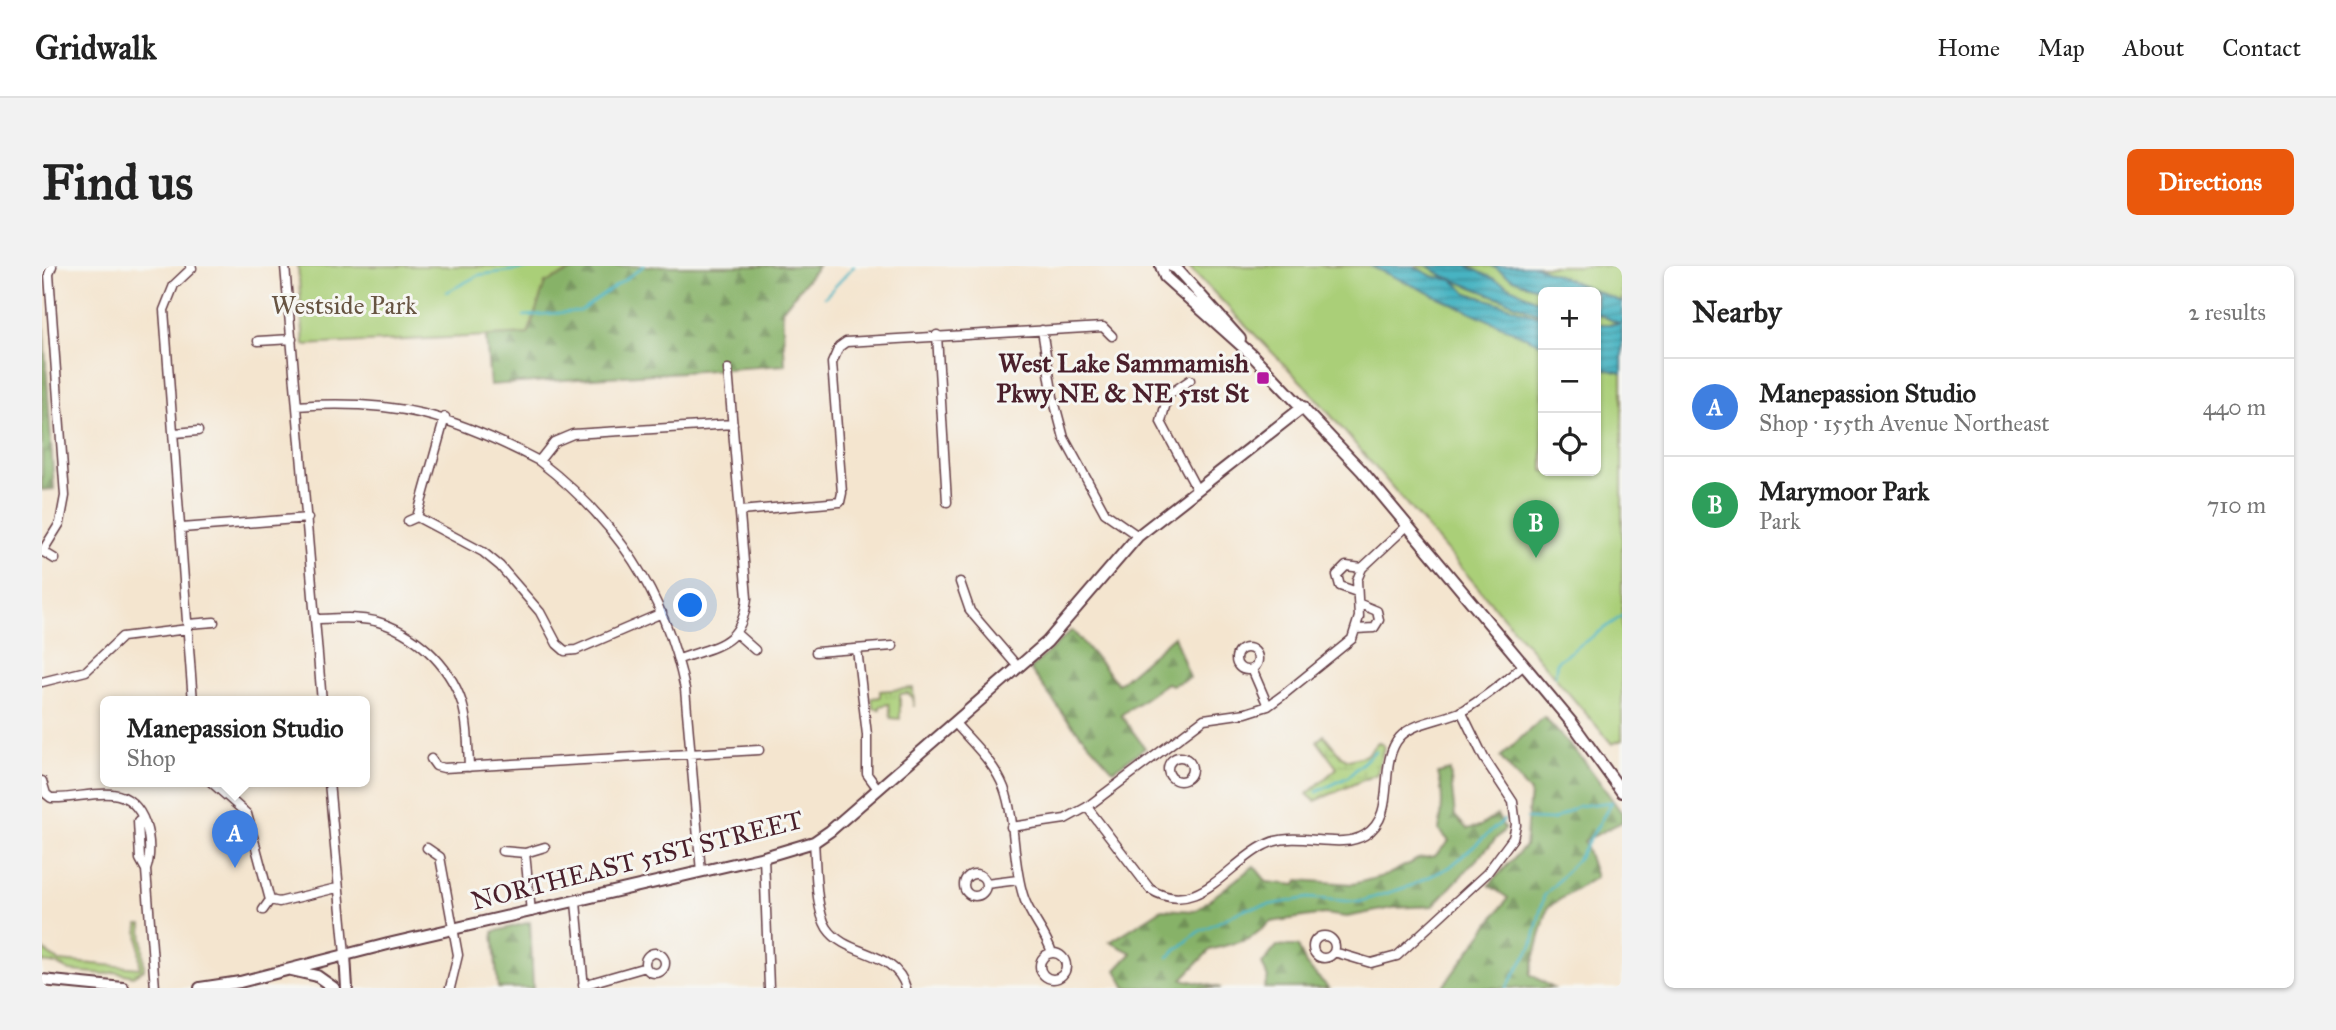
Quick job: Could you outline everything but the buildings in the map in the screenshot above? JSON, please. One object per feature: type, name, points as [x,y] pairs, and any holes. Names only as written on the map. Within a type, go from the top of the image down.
[{"type":"main road","points":[[1161,266],[1165,277],[1252,355],[1362,471],[1406,527],[1524,665],[1622,792]]},
{"type":"main road","points":[[1171,266],[1220,313],[1252,355]]},
{"type":"main road","name":"NORTHEAST 51ST STREET","points":[[200,988],[288,970],[764,858],[814,842],[1055,635],[1138,536],[1303,407]]},
{"type":"main road","points":[[345,955],[347,988]]},
{"type":"main road","points":[[288,970],[317,976],[334,988]]},
{"type":"main road","points":[[42,980],[124,988]]},
{"type":"street","points":[[52,266],[49,274],[65,496],[60,523],[42,551],[55,559]]},
{"type":"street","points":[[285,266],[322,696]]},
{"type":"street","points":[[193,267],[174,285],[164,310],[193,696]]},
{"type":"street","points":[[740,511],[843,505],[832,363],[839,347],[853,341],[1103,327],[1112,336]]},
{"type":"street","points":[[1042,330],[1053,397],[1064,438],[1105,513],[1138,536]]},
{"type":"street","points":[[937,335],[947,502]]},
{"type":"street","points":[[258,341],[292,339]]},
{"type":"street","points":[[679,659],[726,643],[737,634],[745,616],[747,598],[729,369]]},
{"type":"street","points":[[1190,380],[1168,395],[1161,422],[1197,490]]},
{"type":"street","points":[[297,406],[372,404],[444,417],[474,428],[539,461],[588,501],[626,547],[662,613],[679,659],[701,872]]},
{"type":"street","points":[[408,522],[417,517],[444,417]]},
{"type":"street","points":[[539,461],[554,442],[573,434],[733,424]]},
{"type":"street","points":[[175,433],[198,431]]},
{"type":"street","points":[[417,517],[460,538],[500,566],[540,612],[557,644],[565,651],[576,650],[662,613]]},
{"type":"street","points":[[182,528],[308,518]]},
{"type":"street","points":[[1011,827],[1065,819],[1087,807],[1203,719],[1247,713],[1268,706],[1345,647],[1356,629],[1360,604],[1357,592],[1362,568],[1406,527]]},
{"type":"street","points":[[1357,592],[1340,586],[1337,575],[1346,566],[1362,568]]},
{"type":"street","points":[[960,582],[970,611],[1018,667]]},
{"type":"street","points":[[1356,629],[1374,628],[1379,620],[1373,608],[1360,604]]},
{"type":"street","points":[[316,620],[355,618],[375,621],[425,646],[440,663],[462,703],[469,767]]},
{"type":"street","points":[[42,682],[86,671],[122,637],[214,622]]},
{"type":"street","points":[[737,634],[755,650]]},
{"type":"street","points":[[817,652],[893,646]]},
{"type":"street","points":[[857,649],[867,742],[867,774],[878,789]]},
{"type":"street","points":[[561,660],[565,651]]},
{"type":"street","points":[[1087,807],[1150,890],[1177,900],[1193,897],[1265,844],[1279,840],[1351,839],[1363,836],[1376,826],[1382,811],[1390,760],[1401,737],[1409,730],[1461,711],[1491,694],[1524,665]]},
{"type":"street","points":[[1252,669],[1268,706]]},
{"type":"street","points":[[1334,951],[1371,962],[1397,956],[1487,873],[1514,838],[1516,825],[1513,802],[1484,758],[1461,711]]},
{"type":"street","points":[[955,723],[998,774],[1005,790],[1018,880],[1025,902],[1049,941],[1052,953]]},
{"type":"street","points":[[1164,748],[1173,760]]},
{"type":"street","points":[[431,759],[436,766],[444,768],[759,750]]},
{"type":"street","points":[[42,781],[46,794],[51,798],[113,794],[136,806],[142,818],[138,821],[140,859],[146,870],[155,988]]},
{"type":"street","points":[[217,787],[247,814],[270,900],[263,910]]},
{"type":"street","points":[[329,787],[345,955]]},
{"type":"street","points":[[814,842],[821,914],[827,928],[838,939],[888,962],[904,980],[906,988]]},
{"type":"street","points":[[502,851],[524,853],[545,847]]},
{"type":"street","points":[[427,848],[440,857],[451,930],[458,955],[450,988]]},
{"type":"street","points":[[524,853],[531,912]]},
{"type":"street","points":[[764,858],[769,988]]},
{"type":"street","points":[[986,884],[1018,880]]},
{"type":"street","points":[[270,900],[279,902],[337,887]]},
{"type":"street","points":[[576,902],[584,987],[646,967]]},
{"type":"green space","name":"Westside Park","points":[[298,266],[582,266],[545,283],[528,334],[304,345]]},
{"type":"green space","points":[[582,266],[818,266],[782,310],[785,365],[490,385],[486,336],[528,334],[545,282]]},
{"type":"green space","points":[[1188,266],[1622,266],[1622,740],[1612,744],[1309,390]]},
{"type":"green space","points":[[42,303],[54,489],[42,490]]},
{"type":"green space","points":[[1072,630],[1118,684],[1174,636],[1190,678],[1172,685],[1167,683],[1121,715],[1145,748],[1113,770],[1067,719],[1030,669]]},
{"type":"green space","points":[[913,688],[914,707],[913,698],[908,693],[900,694],[900,719],[891,718],[889,704],[880,706],[880,709],[873,708],[872,698],[880,697],[880,691]]},
{"type":"green space","points":[[1544,717],[1585,762],[1622,813],[1622,822],[1584,841],[1596,877],[1548,907],[1530,974],[1553,988],[1442,988],[1508,898],[1489,885],[1525,846],[1530,793],[1500,757]]},
{"type":"green space","points":[[1324,735],[1341,756],[1349,760],[1366,755],[1378,742],[1384,746],[1377,774],[1315,801],[1307,794],[1337,768],[1317,741]]},
{"type":"green space","points":[[1450,770],[1455,816],[1467,829],[1480,826],[1497,815],[1505,829],[1433,906],[1392,908],[1347,917],[1324,914],[1271,922],[1249,939],[1210,950],[1182,979],[1221,988],[1126,988],[1116,970],[1132,953],[1110,942],[1162,909],[1195,911],[1254,866],[1267,882],[1296,885],[1298,880],[1353,884],[1387,875],[1418,859],[1435,856],[1449,841],[1439,830],[1442,802],[1438,773]]},
{"type":"green space","points":[[530,922],[533,988],[498,988],[493,932]]},
{"type":"green space","points":[[138,924],[142,924],[144,969],[133,976],[115,972],[105,974],[70,971],[57,964],[42,962],[42,949],[59,961],[140,968]]},
{"type":"green space","points":[[1277,946],[1298,946],[1306,965],[1329,988],[1264,988],[1268,978],[1262,964]]},
{"type":"water","points":[[1370,266],[1413,266],[1432,276],[1453,280],[1468,293],[1538,316],[1538,343]]},
{"type":"water","points":[[1428,266],[1468,266],[1538,301],[1538,313],[1441,275]]},
{"type":"water","points":[[1492,266],[1536,266],[1586,287],[1538,288],[1505,275]]},
{"type":"water","points":[[1601,293],[1622,302],[1622,373],[1601,368],[1601,324],[1620,324],[1601,315]]},
{"type":"waterway","points":[[447,292],[479,275],[546,266]]},
{"type":"waterway","points":[[524,316],[580,311],[644,266]]},
{"type":"waterway","points":[[825,297],[854,266]]},
{"type":"waterway","points":[[1555,676],[1557,661],[1622,616]]},
{"type":"waterway","points":[[1317,792],[1348,777],[1376,750]]},
{"type":"waterway","points":[[1527,819],[1553,820],[1578,806],[1612,802]]},
{"type":"waterway","points":[[1506,988],[1532,946],[1544,896],[1577,860],[1612,802]]},
{"type":"waterway","points":[[1168,957],[1198,932],[1245,909],[1308,898],[1359,902],[1410,886],[1450,867],[1504,820]]},
{"type":"place","name":"West Lake Sammamish Pkwy NE & NE 51st St","points":[[1263,378]]},
{"type":"place","name":"Marymoor Park","points":[[1536,558]]},
{"type":"place","name":"Manepassion Studio","points":[[235,868]]}]
